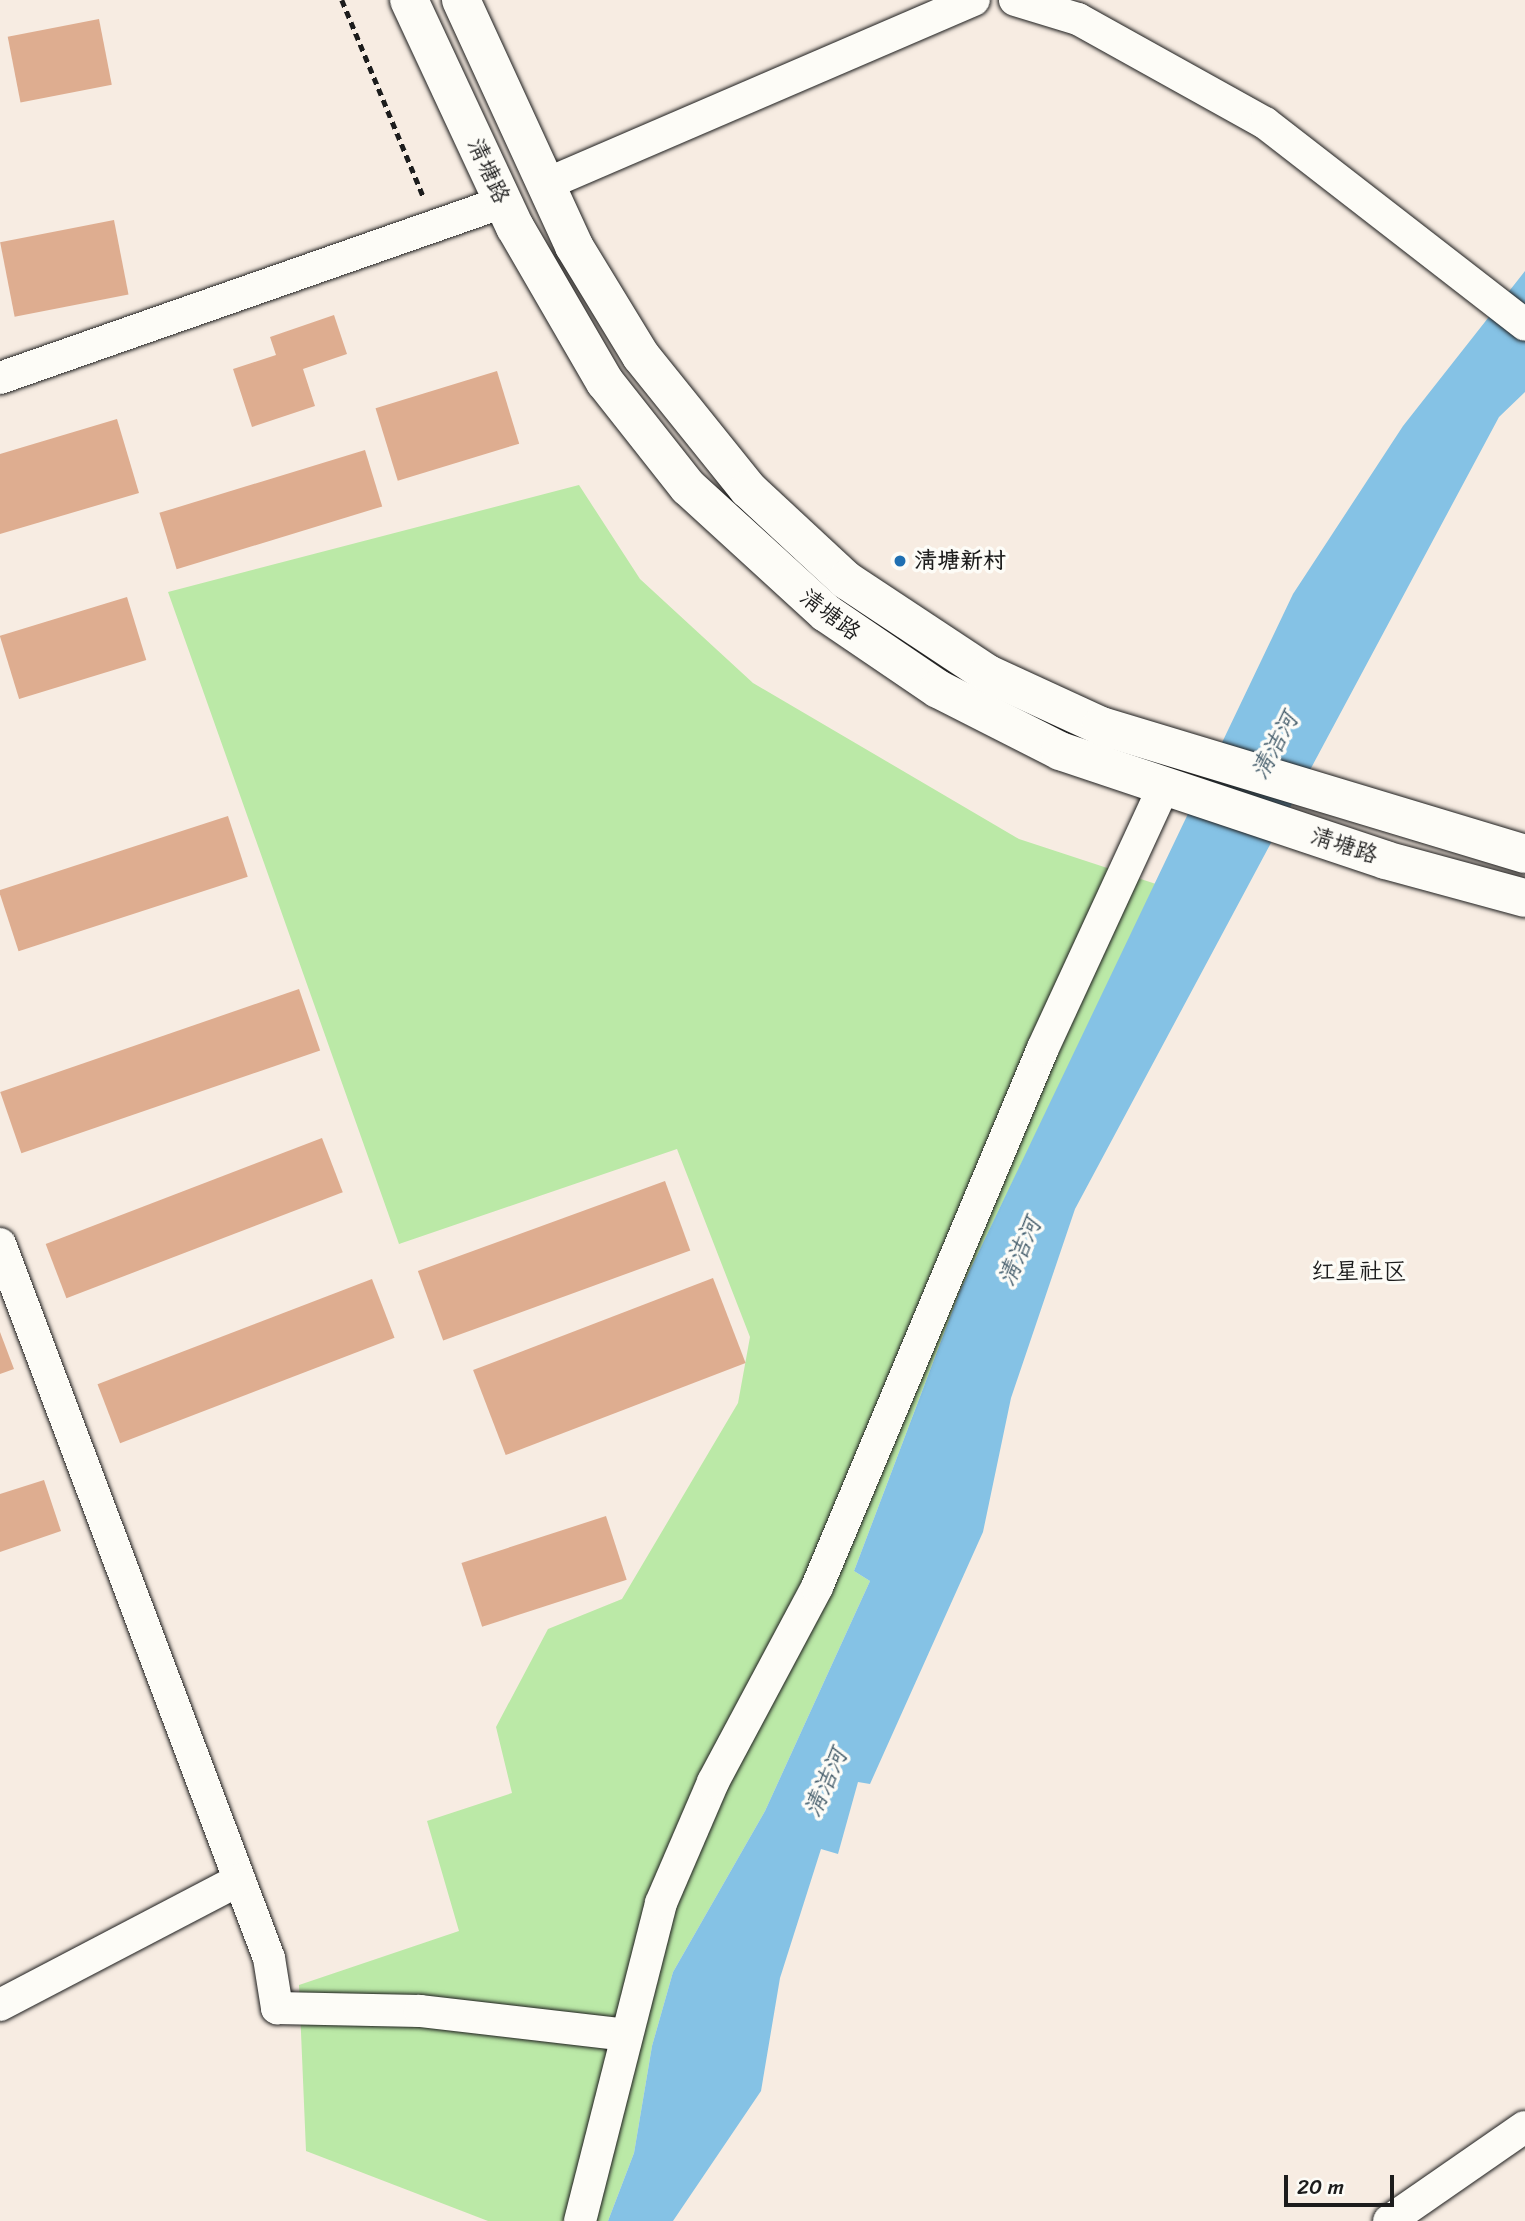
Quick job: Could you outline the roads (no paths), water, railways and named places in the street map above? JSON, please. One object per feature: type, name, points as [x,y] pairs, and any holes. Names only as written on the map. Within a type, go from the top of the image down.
[{"type":"main road","name":"清塘路","points":[[409,0],[503,202],[569,326],[625,410],[688,487],[767,565],[897,664],[974,709],[1060,751],[1175,792],[1385,860],[1525,898]]},
{"type":"main road","name":"清塘路","points":[[461,0],[544,185],[600,292],[675,403],[806,546],[895,616],[988,674],[1101,726],[1198,759],[1525,854]]},
{"type":"main road","points":[[1403,817],[1525,834]]},
{"type":"main road","points":[[1385,860],[1525,916]]},
{"type":"street","points":[[544,185],[974,0]]},
{"type":"street","points":[[1016,0],[1078,19],[1265,122],[1525,325]]},
{"type":"street","points":[[0,378],[503,202]]},
{"type":"street","points":[[580,2221],[661,1903],[713,1782],[817,1587],[1043,1048],[1175,792]]},
{"type":"street","points":[[0,1244],[269,1958],[276,2008],[420,2011],[627,2035]]},
{"type":"street","points":[[0,2006],[239,1880]]},
{"type":"street","points":[[1389,2221],[1525,2127]]},
{"type":"water","name":"清洁河","points":[[1525,271],[1525,392],[1499,417],[1075,1209],[1011,1398],[983,1532],[870,1784],[858,1782],[838,1854],[821,1849],[780,1978],[761,2091],[673,2221],[608,2221],[634,2153],[652,2046],[673,1972],[765,1811],[870,1581],[854,1571],[960,1291],[1293,594],[1403,426]]},
{"type":"place","name":"清塘新村","points":[[900,561]]},
{"type":"district","name":"红星社区","points":[[1359,1272]]}]
